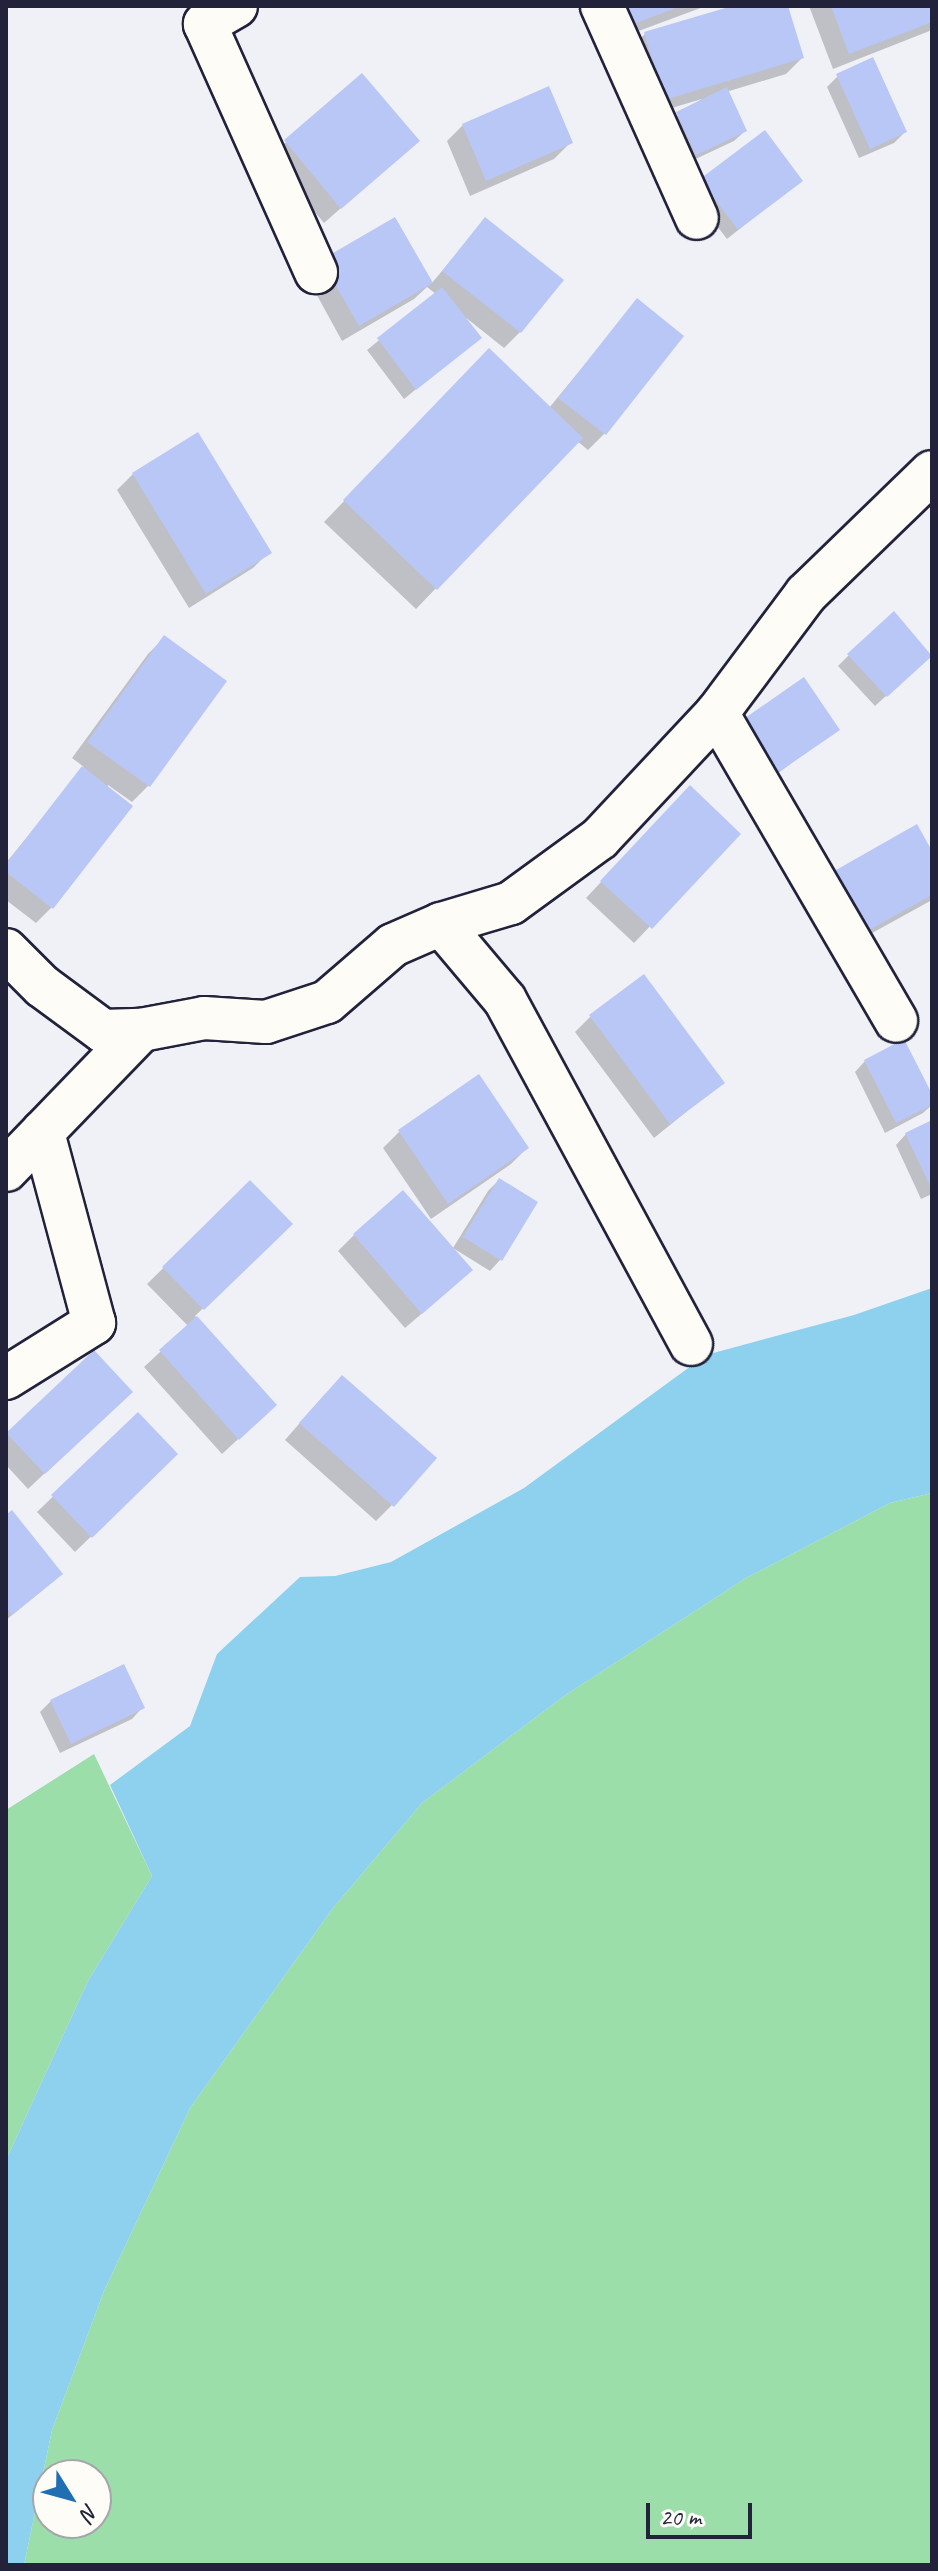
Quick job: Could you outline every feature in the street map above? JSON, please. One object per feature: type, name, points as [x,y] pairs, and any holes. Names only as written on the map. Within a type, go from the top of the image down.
[{"type":"street","points":[[236,6],[205,24],[316,272]]},
{"type":"street","points":[[602,6],[697,218]]},
{"type":"street","points":[[6,950],[42,986],[103,1031],[141,1030],[204,1018],[266,1022],[327,1002],[393,945],[441,924],[511,903],[600,838],[717,713],[806,594],[932,472]]},
{"type":"street","points":[[717,713],[896,1021]]},
{"type":"street","points":[[441,924],[505,1000],[691,1344]]},
{"type":"street","points":[[6,1170],[141,1030]]},
{"type":"street","points":[[6,1378],[94,1323],[43,1132]]},
{"type":"green space","points":[[932,1493],[932,2565],[24,2565],[32,2526],[32,2539],[112,2539],[112,2459],[46,2459],[52,2430],[104,2291],[190,2108],[333,1908],[422,1803],[567,1694],[746,1578],[890,1503]]},
{"type":"green space","points":[[94,1754],[152,1876],[88,1981],[6,2160],[6,1810]]},
{"type":"water","points":[[932,1288],[932,1493],[890,1503],[746,1578],[567,1694],[422,1803],[333,1908],[190,2108],[104,2291],[52,2430],[46,2459],[32,2459],[32,2526],[24,2565],[6,2565],[6,2160],[88,1981],[152,1876],[110,1785],[190,1726],[217,1654],[300,1577],[335,1576],[391,1562],[524,1488],[706,1355],[854,1315]]},
{"type":"building","points":[[627,6],[681,6],[633,24]]},
{"type":"building","points":[[732,6],[788,6],[804,58],[664,100],[644,32]]},
{"type":"building","points":[[831,6],[932,6],[932,22],[849,54]]},
{"type":"building","points":[[873,57],[907,132],[870,149],[836,74]]},
{"type":"building","points":[[362,73],[420,141],[341,209],[284,140]]},
{"type":"building","points":[[549,86],[573,143],[486,181],[462,124]]},
{"type":"building","points":[[727,87],[747,131],[696,155],[676,112]]},
{"type":"building","points":[[765,130],[803,181],[738,230],[700,179]]},
{"type":"building","points":[[395,217],[433,283],[359,326],[321,260]]},
{"type":"building","points":[[485,217],[564,280],[521,333],[442,271]]},
{"type":"building","points":[[442,287],[482,338],[416,390],[377,338]]},
{"type":"building","points":[[637,298],[684,336],[606,435],[558,398]]},
{"type":"building","points":[[489,348],[583,438],[437,590],[343,500]]},
{"type":"building","points":[[198,432],[272,553],[206,594],[132,473]]},
{"type":"building","points":[[894,611],[932,656],[887,697],[847,654]]},
{"type":"building","points":[[164,635],[227,681],[150,787],[87,742]]},
{"type":"building","points":[[804,677],[840,730],[770,778],[735,725]]},
{"type":"building","points":[[82,766],[133,806],[53,909],[6,872],[6,864]]},
{"type":"building","points":[[690,785],[741,834],[652,929],[600,881]]},
{"type":"building","points":[[917,824],[932,851],[932,895],[862,934],[829,874]]},
{"type":"building","points":[[644,974],[725,1083],[670,1124],[589,1015]]},
{"type":"building","points":[[904,1039],[932,1094],[932,1105],[896,1123],[864,1060]]},
{"type":"building","points":[[479,1074],[529,1148],[448,1204],[398,1130]]},
{"type":"building","points":[[932,1120],[932,1190],[905,1133]]},
{"type":"building","points":[[499,1178],[538,1202],[502,1261],[463,1237]]},
{"type":"building","points":[[250,1180],[293,1224],[204,1310],[162,1267]]},
{"type":"building","points":[[403,1190],[473,1270],[422,1314],[353,1234]]},
{"type":"building","points":[[197,1316],[277,1405],[239,1440],[159,1350]]},
{"type":"building","points":[[94,1350],[133,1392],[45,1474],[6,1433]]},
{"type":"building","points":[[342,1375],[437,1458],[394,1507],[299,1423]]},
{"type":"building","points":[[138,1412],[178,1454],[92,1538],[51,1495]]},
{"type":"building","points":[[12,1510],[63,1574],[12,1615],[6,1608],[6,1515]]},
{"type":"building","points":[[124,1664],[145,1708],[71,1744],[50,1700]]}]
